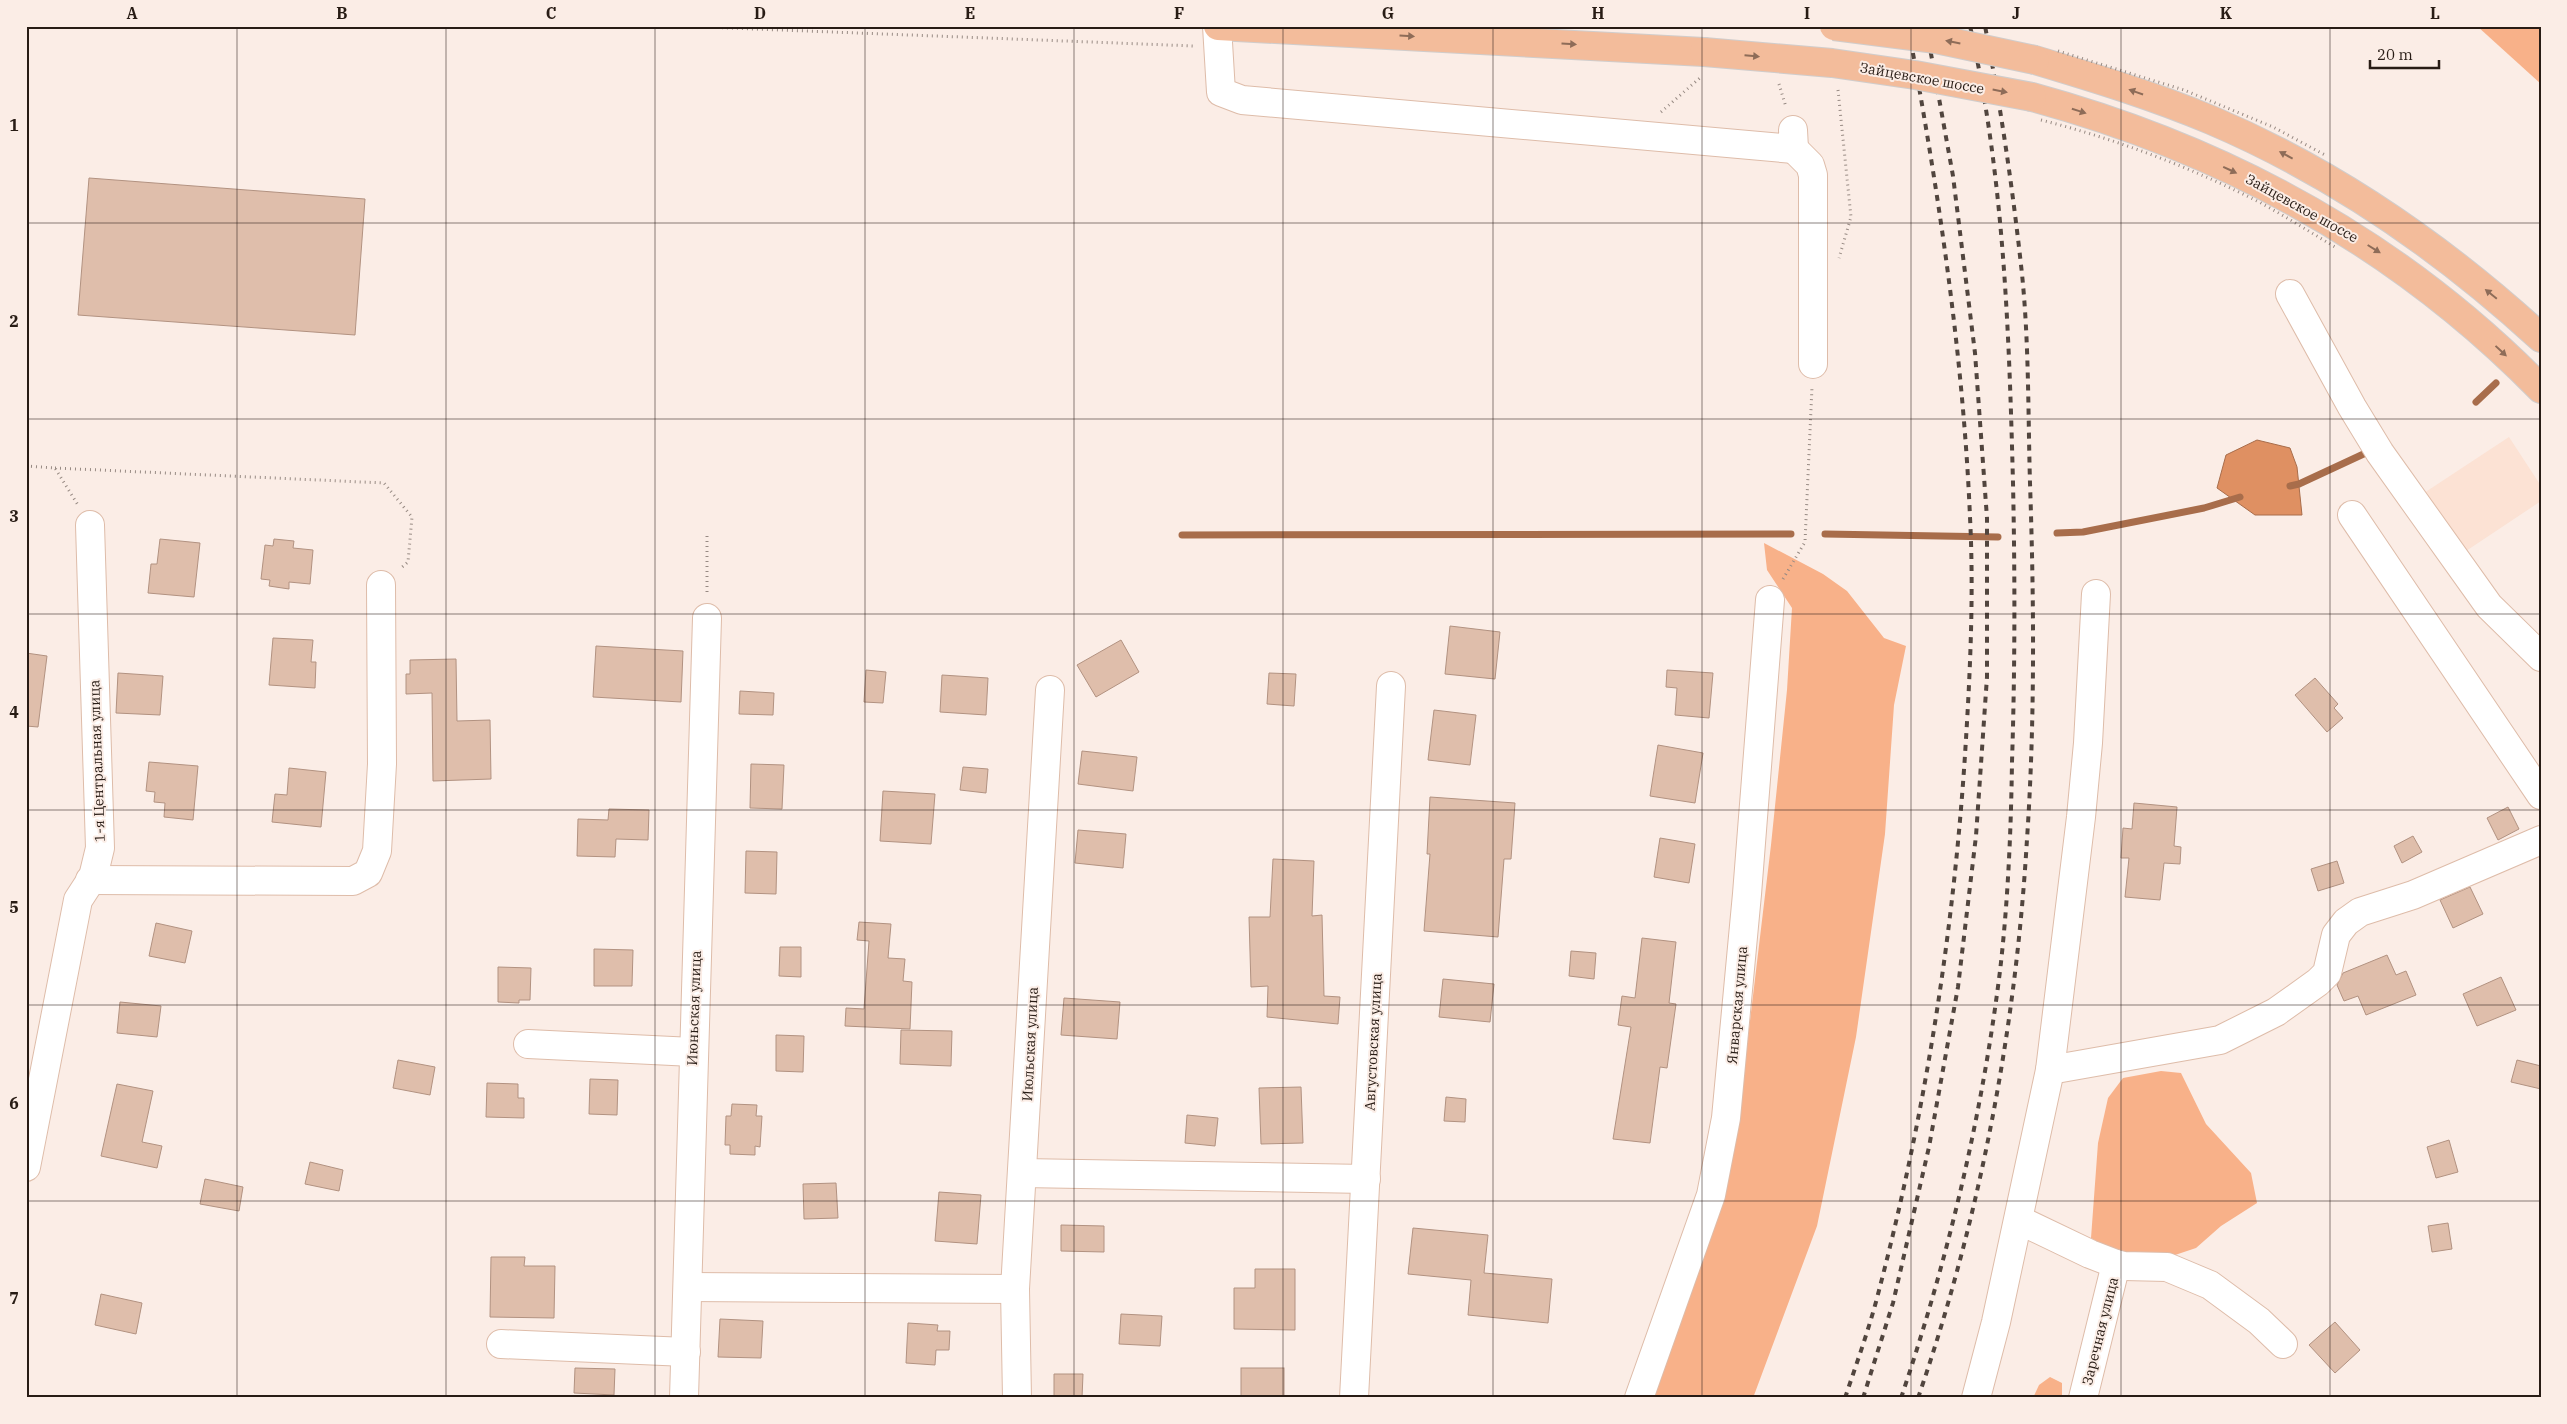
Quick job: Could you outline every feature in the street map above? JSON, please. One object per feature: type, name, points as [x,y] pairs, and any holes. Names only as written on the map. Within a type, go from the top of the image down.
[{"type":"main road","name":"Зайцевское шоссе","points":[[1218,26],[1703,64],[1832,63],[1915,75],[2054,103],[2182,147],[2251,179],[2334,235],[2422,282],[2478,329],[2541,389]]},
{"type":"main road","points":[[1834,26],[1904,34],[1994,50],[2097,78],[2211,120],[2266,145],[2328,167],[2500,301],[2541,338]]},
{"type":"street","points":[[1218,26],[1221,92],[1242,100],[1794,139],[1810,165],[1813,175],[1813,364]]},
{"type":"street","points":[[2290,294],[2352,407],[2380,453],[2489,606],[2541,657]]},
{"type":"street","points":[[2352,515],[2541,795]]},
{"type":"street","name":"1-я Центральная улица","points":[[26,1167],[78,900],[90,880],[100,848],[90,525]]},
{"type":"street","points":[[90,880],[353,881],[368,873],[377,851],[382,764],[381,585]]},
{"type":"street","points":[[1976,1398],[1996,1322],[2050,1070],[2081,817],[2088,743],[2096,594]]},
{"type":"street","name":"Январская улица","points":[[1639,1398],[1711,1195],[1724,1126],[1747,894],[1770,600]]},
{"type":"street","name":"Июньская улица","points":[[684,1398],[692,1052],[707,618]]},
{"type":"street","name":"Августовская улица","points":[[1354,1398],[1391,686]]},
{"type":"street","name":"Июльская улица","points":[[1017,1398],[1015,1289],[1050,690]]},
{"type":"street","points":[[2050,1070],[2220,1040],[2276,1012],[2318,982],[2326,972],[2336,935],[2346,922],[2360,912],[2413,895],[2541,840]]},
{"type":"street","points":[[528,1044],[692,1052]]},
{"type":"street","points":[[1022,1173],[1366,1179]]},
{"type":"street","points":[[2019,1220],[2090,1254],[2116,1264],[2146,1268],[2167,1267],[2210,1285],[2259,1321],[2283,1344]]},
{"type":"street","name":"Заречная улица","points":[[2084,1398],[2116,1264]]},
{"type":"street","points":[[688,1287],[1015,1289]]},
{"type":"street","points":[[501,1344],[686,1352]]},
{"type":"path","points":[[2050,49],[2184,90],[2265,124],[2328,167]]},
{"type":"path","points":[[1658,114],[1703,64]]},
{"type":"path","points":[[1839,261],[1851,217],[1841,102]]},
{"type":"path","points":[[2035,118],[2093,134],[2182,168],[2334,235]]},
{"type":"path","points":[[1770,600],[1805,542],[1813,364]]},
{"type":"path","points":[[26,466],[384,483],[412,517],[408,562],[381,585]]},
{"type":"path","points":[[54,468],[90,525]]},
{"type":"path","points":[[706,536],[707,618]]},
{"type":"shaded area","points":[[2477,26],[2541,26],[2541,84]]},
{"type":"shaded area","points":[[2509,437],[2541,486],[2541,501],[2463,553],[2424,493]]},
{"type":"shaded area","points":[[2257,440],[2290,448],[2297,467],[2302,515],[2255,515],[2217,488],[2226,455]]},
{"type":"shaded area","points":[[1764,543],[1823,574],[1847,591],[1884,638],[1906,646],[1894,705],[1885,834],[1856,1037],[1817,1226],[1753,1398],[1654,1398],[1702,1257],[1736,1138],[1771,845],[1787,690],[1792,608],[1767,570]]},
{"type":"shaded area","points":[[2161,1071],[2181,1073],[2206,1124],[2251,1173],[2257,1203],[2221,1226],[2196,1248],[2175,1255],[2149,1258],[2125,1257],[2091,1238],[2098,1143],[2108,1098],[2123,1078]]},
{"type":"shaded area","points":[[2050,1377],[2062,1383],[2062,1398],[2033,1398],[2039,1385]]},
{"type":"building","points":[[89,178],[365,199],[355,335],[78,315]]},
{"type":"building","points":[[160,539],[200,543],[194,597],[148,593],[151,564],[157,564]]},
{"type":"building","points":[[274,539],[294,541],[293,548],[313,550],[310,584],[289,582],[289,589],[269,586],[270,580],[261,579],[265,545],[273,546]]},
{"type":"building","points":[[1450,626],[1500,632],[1495,679],[1445,674]]},
{"type":"building","points":[[273,638],[313,640],[311,662],[316,662],[315,688],[269,685]]},
{"type":"building","points":[[1121,640],[1139,672],[1096,697],[1077,665]]},
{"type":"building","points":[[596,646],[683,651],[681,702],[593,697]]},
{"type":"building","points":[[26,653],[47,656],[38,727],[26,726]]},
{"type":"building","points":[[456,659],[457,721],[490,720],[491,779],[433,781],[432,693],[406,694],[406,674],[410,674],[410,660]]},
{"type":"building","points":[[866,670],[886,672],[883,703],[864,702]]},
{"type":"building","points":[[1667,670],[1713,673],[1709,718],[1675,715],[1677,688],[1666,687]]},
{"type":"building","points":[[118,673],[163,676],[160,715],[116,713]]},
{"type":"building","points":[[1269,673],[1296,674],[1294,706],[1267,704]]},
{"type":"building","points":[[942,675],[988,678],[986,715],[940,712]]},
{"type":"building","points":[[2315,678],[2338,704],[2334,708],[2343,718],[2327,732],[2295,695]]},
{"type":"building","points":[[740,691],[774,693],[773,715],[739,714]]},
{"type":"building","points":[[1434,710],[1476,715],[1470,765],[1428,760]]},
{"type":"building","points":[[1658,745],[1703,753],[1695,803],[1650,796]]},
{"type":"building","points":[[1082,751],[1137,757],[1133,791],[1078,784]]},
{"type":"building","points":[[149,762],[198,766],[193,820],[164,817],[165,803],[154,802],[155,792],[146,791]]},
{"type":"building","points":[[751,764],[784,765],[782,809],[750,808]]},
{"type":"building","points":[[963,767],[988,769],[986,793],[960,790]]},
{"type":"building","points":[[289,768],[326,772],[321,827],[272,822],[275,794],[287,795]]},
{"type":"building","points":[[883,791],[935,794],[931,844],[880,841]]},
{"type":"building","points":[[1430,797],[1515,803],[1511,859],[1504,859],[1498,937],[1424,931],[1430,854],[1427,854]]},
{"type":"building","points":[[2134,803],[2177,807],[2174,846],[2181,847],[2180,864],[2164,863],[2160,900],[2125,897],[2129,858],[2121,858],[2123,828],[2132,829]]},
{"type":"building","points":[[2508,807],[2519,829],[2498,840],[2487,818]]},
{"type":"building","points":[[609,809],[649,810],[648,840],[616,839],[615,857],[577,856],[578,819],[608,820]]},
{"type":"building","points":[[1078,830],[1126,834],[1123,868],[1075,863]]},
{"type":"building","points":[[2413,836],[2422,852],[2402,863],[2394,846]]},
{"type":"building","points":[[1660,838],[1695,844],[1689,883],[1654,877]]},
{"type":"building","points":[[746,851],[777,852],[776,894],[745,893]]},
{"type":"building","points":[[1273,859],[1314,861],[1312,916],[1322,915],[1324,996],[1340,997],[1338,1024],[1267,1017],[1268,986],[1251,987],[1249,917],[1270,917]]},
{"type":"building","points":[[2337,861],[2344,883],[2318,891],[2311,869]]},
{"type":"building","points":[[2470,887],[2483,914],[2453,928],[2440,900]]},
{"type":"building","points":[[859,922],[891,924],[888,958],[905,959],[903,981],[912,982],[910,1029],[845,1026],[846,1008],[864,1009],[869,941],[857,940]]},
{"type":"building","points":[[156,923],[192,931],[185,963],[149,956]]},
{"type":"building","points":[[1642,938],[1676,942],[1669,1003],[1676,1004],[1667,1068],[1660,1067],[1650,1143],[1613,1139],[1631,1027],[1618,1025],[1622,996],[1635,998]]},
{"type":"building","points":[[780,947],[801,947],[801,977],[779,976]]},
{"type":"building","points":[[594,949],[633,950],[632,986],[594,986]]},
{"type":"building","points":[[1571,951],[1596,953],[1594,979],[1569,976]]},
{"type":"building","points":[[2387,955],[2396,975],[2406,971],[2416,995],[2366,1015],[2358,996],[2344,1001],[2337,985],[2343,973]]},
{"type":"building","points":[[498,967],[531,968],[530,1000],[519,1000],[519,1003],[498,1002]]},
{"type":"building","points":[[2501,977],[2516,1010],[2477,1026],[2463,994]]},
{"type":"building","points":[[1443,979],[1494,984],[1490,1022],[1439,1017]]},
{"type":"building","points":[[1064,998],[1120,1002],[1117,1039],[1061,1035]]},
{"type":"building","points":[[120,1002],[161,1006],[157,1037],[117,1033]]},
{"type":"building","points":[[901,1030],[952,1031],[951,1066],[900,1064]]},
{"type":"building","points":[[776,1035],[804,1036],[803,1072],[776,1071]]},
{"type":"building","points":[[398,1060],[435,1067],[430,1095],[393,1088]]},
{"type":"building","points":[[2517,1060],[2541,1066],[2541,1089],[2511,1082]]},
{"type":"building","points":[[590,1079],[618,1080],[617,1115],[589,1114]]},
{"type":"building","points":[[487,1083],[518,1084],[518,1098],[524,1098],[524,1118],[486,1117]]},
{"type":"building","points":[[117,1084],[153,1091],[142,1142],[162,1146],[157,1168],[101,1156]]},
{"type":"building","points":[[1301,1087],[1303,1143],[1261,1144],[1259,1088]]},
{"type":"building","points":[[1446,1097],[1466,1099],[1465,1122],[1444,1121]]},
{"type":"building","points":[[732,1104],[757,1105],[756,1116],[762,1116],[760,1147],[755,1146],[755,1155],[730,1154],[730,1145],[725,1145],[726,1116],[731,1116]]},
{"type":"building","points":[[1187,1115],[1218,1118],[1215,1146],[1185,1143]]},
{"type":"building","points":[[2449,1140],[2458,1172],[2436,1178],[2427,1147]]},
{"type":"building","points":[[310,1162],[343,1170],[339,1191],[305,1184]]},
{"type":"building","points":[[205,1179],[243,1187],[239,1211],[200,1204]]},
{"type":"building","points":[[836,1183],[838,1218],[804,1219],[803,1184]]},
{"type":"building","points":[[939,1192],[981,1195],[977,1244],[935,1241]]},
{"type":"building","points":[[2448,1223],[2452,1249],[2432,1252],[2428,1226]]},
{"type":"building","points":[[1061,1225],[1104,1226],[1104,1252],[1061,1251]]},
{"type":"building","points":[[1413,1228],[1488,1235],[1484,1273],[1552,1279],[1548,1323],[1468,1315],[1471,1280],[1408,1274]]},
{"type":"building","points":[[491,1257],[525,1257],[524,1266],[555,1266],[554,1318],[490,1317]]},
{"type":"building","points":[[1255,1269],[1295,1269],[1295,1330],[1234,1329],[1234,1288],[1255,1288]]},
{"type":"building","points":[[101,1294],[142,1303],[136,1334],[95,1325]]},
{"type":"building","points":[[1121,1314],[1162,1316],[1160,1346],[1119,1344]]},
{"type":"building","points":[[720,1319],[763,1321],[761,1358],[718,1357]]},
{"type":"building","points":[[2335,1322],[2360,1350],[2335,1373],[2309,1345]]},
{"type":"building","points":[[908,1323],[938,1325],[937,1331],[950,1331],[949,1350],[936,1350],[935,1365],[906,1363]]},
{"type":"building","points":[[575,1368],[615,1369],[614,1395],[574,1393]]},
{"type":"building","points":[[1241,1368],[1284,1368],[1284,1398],[1241,1398]]},
{"type":"building","points":[[1054,1374],[1083,1374],[1082,1398],[1054,1398]]},
{"type":"waterway","points":[[2476,402],[2496,383]]},
{"type":"waterway","points":[[2290,486],[2299,484],[2370,451]]},
{"type":"waterway","points":[[2057,533],[2083,532],[2204,508],[2240,497]]},
{"type":"waterway","points":[[1182,535],[1791,534]]},
{"type":"waterway","points":[[1825,534],[1998,537]]},
{"type":"railway","points":[[1845,1398],[1873,1311],[1894,1231],[1909,1164],[1934,1028],[1953,892],[1960,824],[1970,666],[1971,547],[1962,394],[1939,209],[1908,26]]},
{"type":"railway","points":[[1863,1398],[1893,1303],[1929,1147],[1958,987],[1976,836],[1987,677],[1987,518],[1975,353],[1953,176],[1926,26]]},
{"type":"railway","points":[[1901,1398],[1934,1293],[1948,1240],[1984,1079],[2000,971],[2009,866],[2013,727],[2014,553],[2007,311],[2003,254],[1990,140],[1970,26]]},
{"type":"railway","points":[[1918,1398],[1960,1261],[1992,1122],[2014,981],[2022,910],[2030,795],[2033,706],[2033,616],[2026,326],[2011,181],[1985,26]]}]
